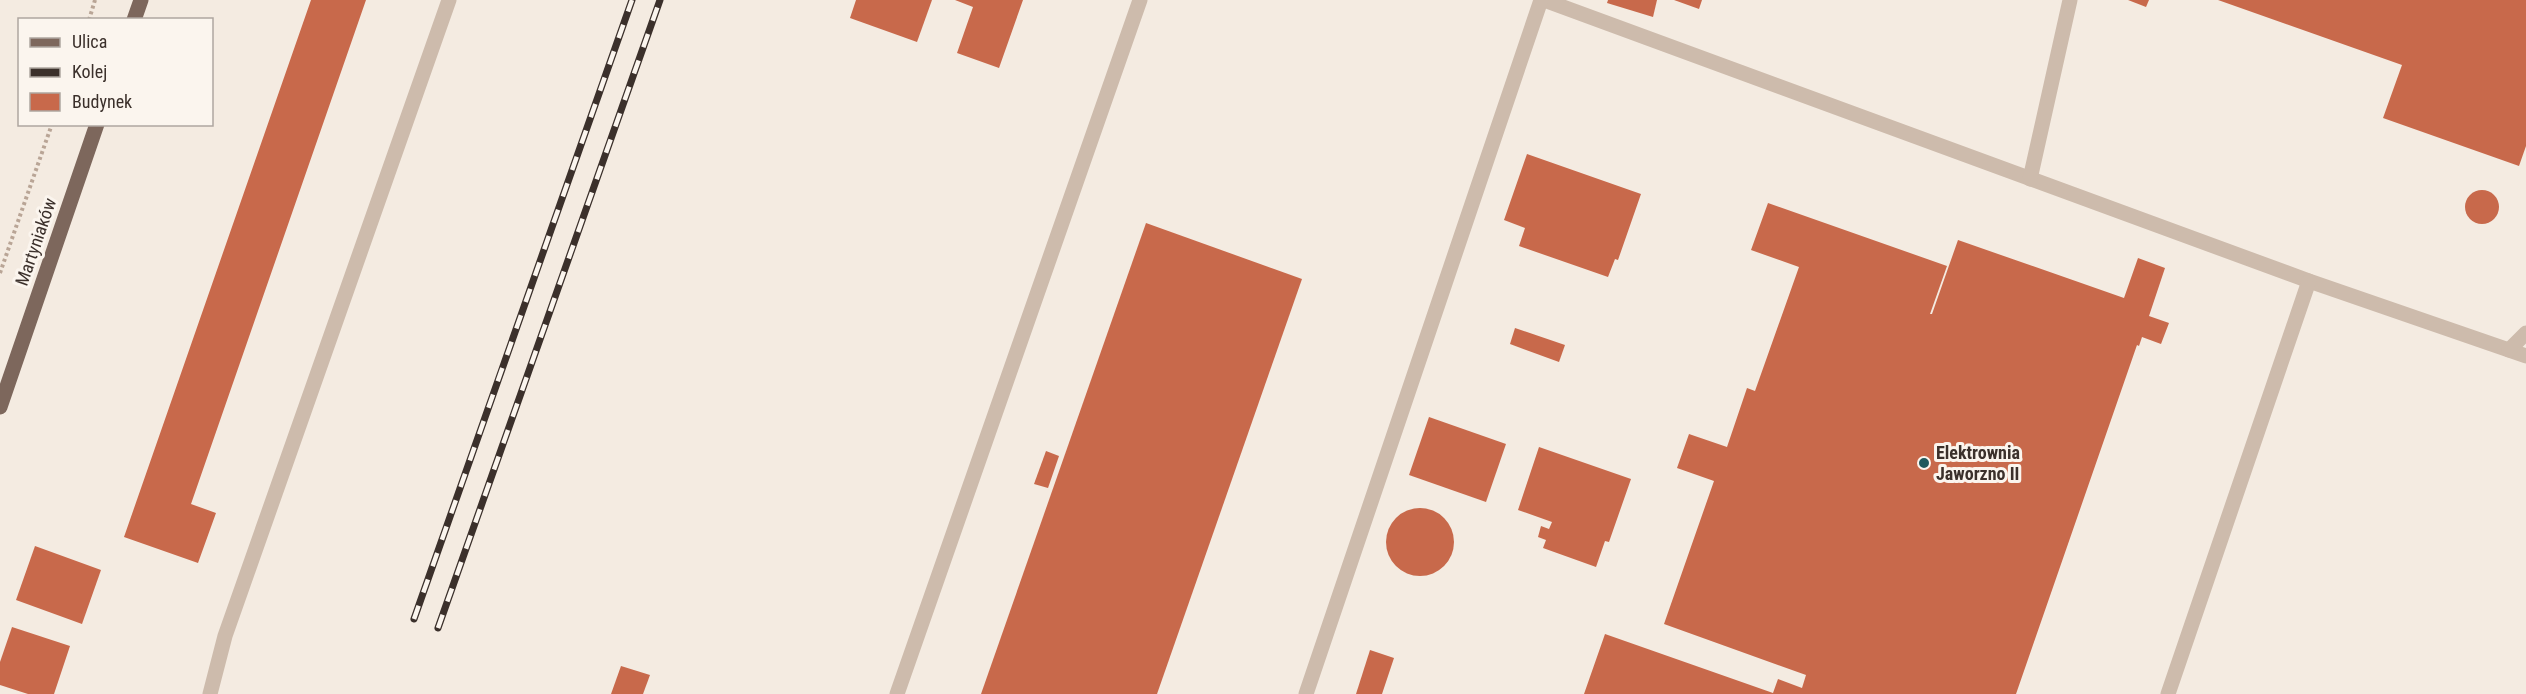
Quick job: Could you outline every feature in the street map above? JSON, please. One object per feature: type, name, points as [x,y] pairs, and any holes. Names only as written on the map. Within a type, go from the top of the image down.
[{"type":"main road","points":[[135,18],[141,0]]},
{"type":"main road","name":"Martyniaków","points":[[0,407],[96,126]]},
{"type":"lane","points":[[210,694],[225,636],[449,0]]},
{"type":"lane","points":[[897,694],[1140,0]]},
{"type":"lane","points":[[1306,694],[1542,0],[2309,281],[2526,356]]},
{"type":"lane","points":[[2031,179],[2070,0]]},
{"type":"lane","points":[[2168,694],[2309,281]]},
{"type":"lane","points":[[2509,350],[2526,333]]},
{"type":"path","points":[[90,18],[95,0]]},
{"type":"path","points":[[0,273],[51,126]]},
{"type":"building","points":[[311,0],[366,0],[191,504],[216,513],[198,563],[124,537]]},
{"type":"building","points":[[856,0],[932,0],[917,42],[850,18]]},
{"type":"building","points":[[955,0],[1023,0],[999,68],[957,53],[973,7]]},
{"type":"building","points":[[1608,0],[1657,0],[1653,17],[1607,3]]},
{"type":"building","points":[[1674,0],[1702,0],[1699,9]]},
{"type":"building","points":[[2128,0],[2149,0],[2146,7]]},
{"type":"building","points":[[2218,0],[2526,0],[2526,146],[2519,166],[2383,118],[2402,65]]},
{"type":"building","points":[[1527,154],[1641,194],[1618,260],[1615,259],[1608,277],[1519,246],[1525,228],[1504,220]]},
{"type":"building","points":[[2482,190],[2494,195],[2499,207],[2494,219],[2482,224],[2470,219],[2465,207],[2470,195]]},
{"type":"building","points":[[1768,203],[1947,266],[1930,314],[1932,314],[1958,240],[2124,298],[2138,258],[2165,268],[2149,316],[2169,323],[2161,344],[2142,337],[2139,346],[2137,345],[2016,694],[1584,694],[1605,634],[1773,693],[1778,679],[1802,688],[1806,675],[1664,624],[1714,481],[1677,468],[1689,434],[1727,447],[1747,388],[1755,391],[1799,267],[1751,250]]},
{"type":"building","points":[[1146,223],[1302,279],[1157,694],[981,694]]},
{"type":"building","points":[[1515,328],[1565,345],[1559,362],[1510,344]]},
{"type":"building","points":[[1429,417],[1506,444],[1486,502],[1409,475]]},
{"type":"building","points":[[1539,447],[1631,479],[1609,542],[1605,541],[1596,567],[1543,548],[1546,540],[1538,537],[1541,526],[1549,529],[1552,522],[1518,510]]},
{"type":"building","points":[[1046,451],[1059,456],[1048,488],[1034,484]]},
{"type":"building","points":[[1413,508],[1427,508],[1439,513],[1449,523],[1454,542],[1449,561],[1439,571],[1427,576],[1413,576],[1401,571],[1391,561],[1386,549],[1386,535],[1391,523],[1401,513]]},
{"type":"building","points":[[35,546],[101,570],[82,624],[16,600]]},
{"type":"building","points":[[12,627],[70,646],[54,694],[28,694],[0,685],[0,662]]},
{"type":"building","points":[[1370,650],[1394,658],[1382,694],[1356,694]]},
{"type":"building","points":[[621,666],[650,675],[643,694],[611,694]]},
{"type":"railway","points":[[414,619],[632,0]]},
{"type":"railway","points":[[438,628],[660,0]]},
{"type":"place","name":"Elektrownia Jaworzno II","points":[[1924,463]]}]
